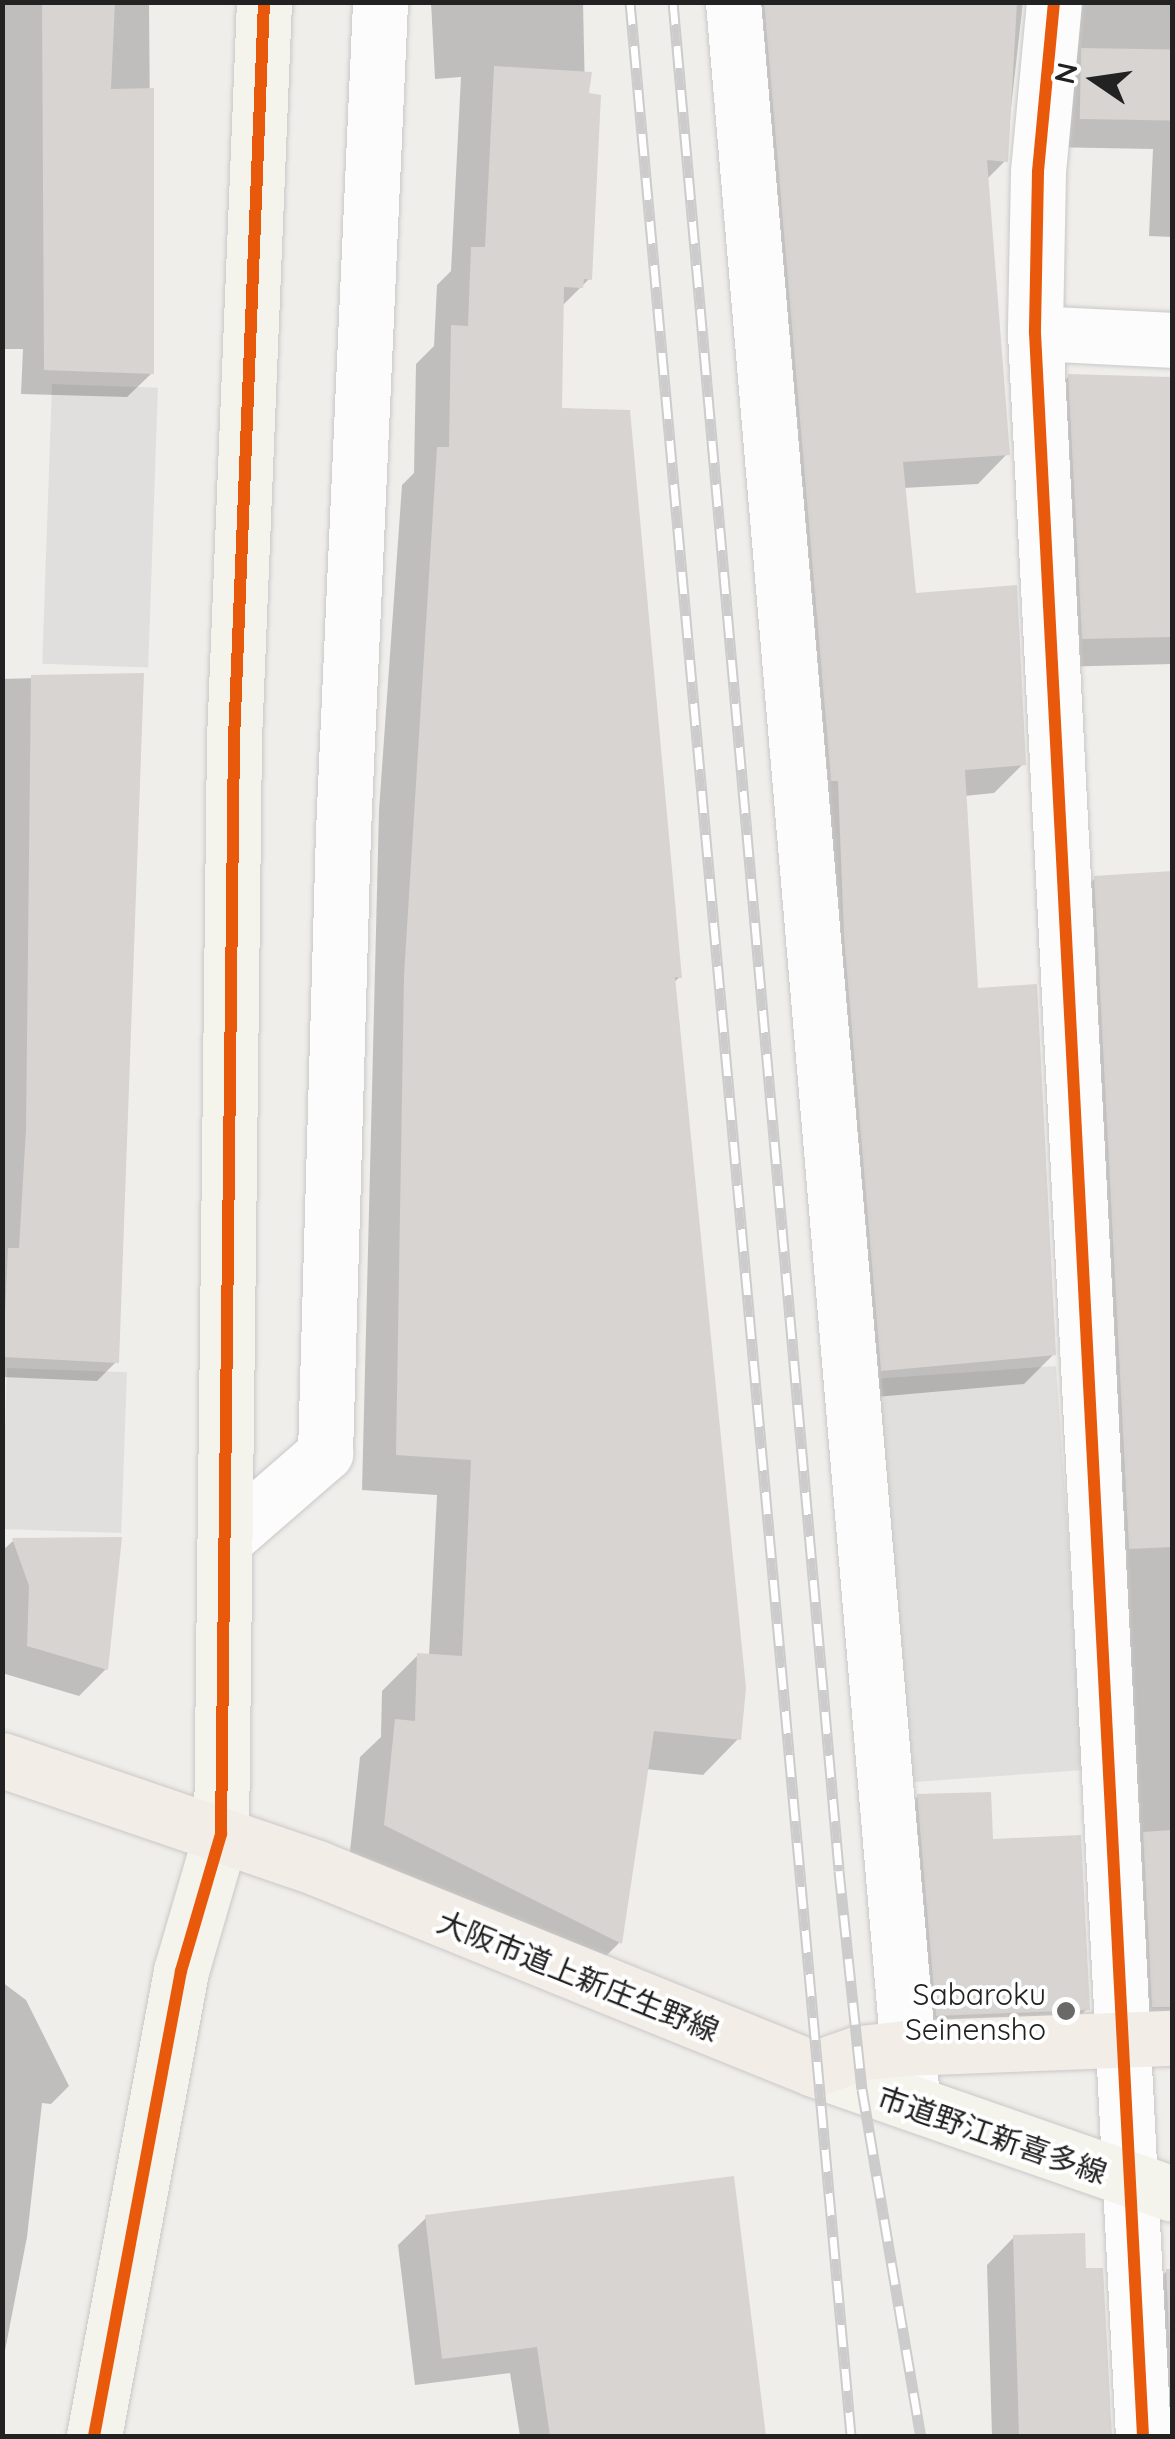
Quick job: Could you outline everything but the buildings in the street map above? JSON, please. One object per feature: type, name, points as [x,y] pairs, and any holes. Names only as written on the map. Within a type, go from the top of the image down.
[{"type":"main road","name":"大阪市道上新庄生野線","points":[[2,1760],[221,1834],[814,2069]]},
{"type":"main road","points":[[814,2069],[859,2053],[906,2048],[1172,2038]]},
{"type":"street","points":[[94,2436],[181,1971],[221,1834],[234,739],[264,2]]},
{"type":"street","points":[[732,2],[770,389],[913,2108]]},
{"type":"street","points":[[1054,2],[1038,172],[1035,333],[1119,2040],[1151,2188],[1143,2436]]},
{"type":"street","points":[[225,1540],[325,1453],[372,16]]},
{"type":"street","points":[[1035,333],[1172,340]]},
{"type":"street","name":"市道野江新喜多線","points":[[814,2069],[913,2108],[1151,2188]]},
{"type":"shaded area","points":[[52,384],[158,388],[148,668],[42,664]]},
{"type":"shaded area","points":[[1056,1366],[1084,1770],[904,1783],[875,1379]]},
{"type":"shaded area","points":[[7,1368],[127,1372],[121,1533],[2,1529]]},
{"type":"railway","points":[[630,2],[851,2436]]},
{"type":"railway","points":[[673,2],[839,1871],[862,2089],[921,2436]]},
{"type":"cycle path","points":[[94,2436],[181,1971],[221,1834],[234,739],[264,2]]},
{"type":"cycle path","points":[[1054,2],[1038,172],[1035,333],[1143,2436]]},
{"type":"place","name":"Sabaroku Seinensho","points":[[1066,2011]]}]
